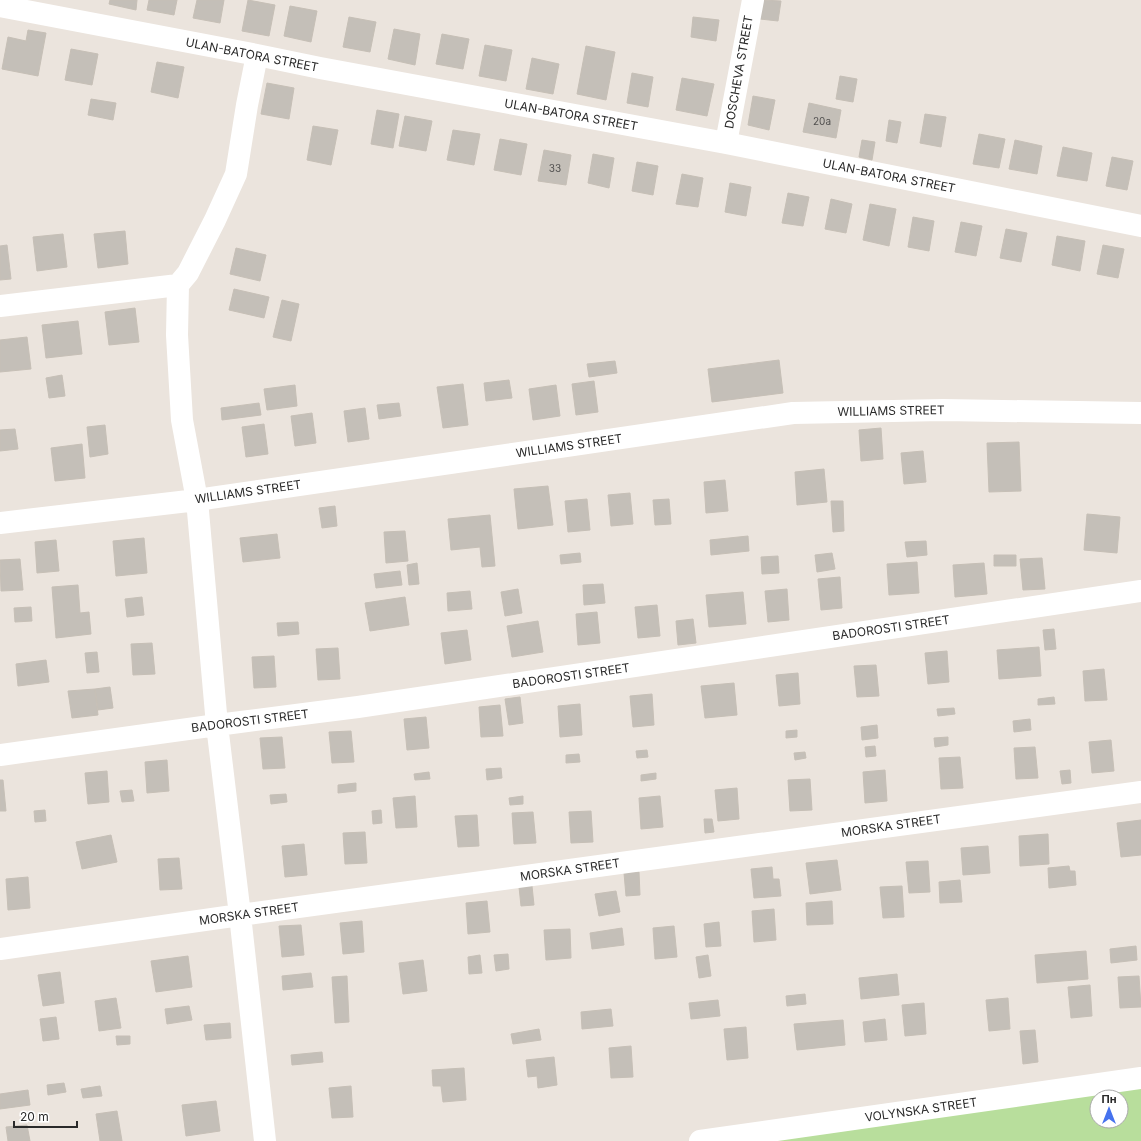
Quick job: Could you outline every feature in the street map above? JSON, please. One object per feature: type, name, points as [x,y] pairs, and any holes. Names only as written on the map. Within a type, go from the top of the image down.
[{"type":"street","name":"DOSCHEVA STREET","points":[[726,143],[753,0]]},
{"type":"street","name":"ULAN-BATORA STREET","points":[[0,6],[320,68],[726,143],[1141,226]]},
{"type":"street","points":[[257,55],[236,174],[188,273],[178,285],[177,335],[182,420],[197,500],[217,725],[240,915],[264,1141]]},
{"type":"street","points":[[0,306],[178,285]]},
{"type":"street","name":"WILLIAMS STREET","points":[[0,523],[197,500],[793,413],[943,410],[1141,413]]},
{"type":"street","name":"BADOROSTI STREET","points":[[0,755],[358,707],[1141,591]]},
{"type":"street","name":"MORSKA STREET","points":[[0,949],[1141,792]]},
{"type":"street","name":"VOLYNSKA STREET","points":[[700,1141],[1141,1078]]},
{"type":"green space","points":[[1141,1086],[1141,1141],[747,1141],[1089,1093],[1089,1129],[1129,1129],[1129,1089],[1120,1089]]},
{"type":"building","points":[[110,0],[137,0],[136,10],[109,4]]},
{"type":"building","points":[[149,0],[177,0],[174,15],[147,10]]},
{"type":"building","points":[[197,0],[224,0],[220,23],[193,18]]},
{"type":"building","points":[[248,0],[275,5],[269,36],[242,31]]},
{"type":"building","points":[[763,0],[781,1],[778,21],[760,19]]},
{"type":"building","points":[[290,6],[317,11],[311,42],[284,36]]},
{"type":"building","points":[[349,17],[376,22],[370,52],[343,47]]},
{"type":"building","points":[[693,17],[719,20],[716,41],[691,37]]},
{"type":"building","points":[[394,29],[420,34],[415,65],[388,59]]},
{"type":"building","points":[[28,30],[46,33],[38,76],[2,69],[8,37],[26,41]]},
{"type":"building","points":[[442,34],[469,39],[463,69],[436,64]]},
{"type":"building","points":[[485,45],[512,50],[506,81],[479,76]]},
{"type":"building","points":[[586,46],[615,52],[606,100],[577,94]]},
{"type":"building","points":[[71,49],[98,54],[92,85],[65,80]]},
{"type":"building","points":[[532,58],[559,64],[553,94],[526,89]]},
{"type":"building","points":[[157,62],[184,67],[178,98],[151,92]]},
{"type":"building","points":[[632,73],[653,77],[648,107],[627,103]]},
{"type":"building","points":[[840,76],[857,79],[853,102],[836,99]]},
{"type":"building","points":[[682,78],[714,84],[707,116],[676,110]]},
{"type":"building","points":[[267,83],[294,88],[289,119],[261,114]]},
{"type":"building","points":[[753,96],[775,100],[769,130],[748,125]]},
{"type":"building","points":[[91,99],[116,103],[113,120],[88,115]]},
{"type":"building","points":[[809,103],[841,110],[836,138],[803,132]]},
{"type":"building","points":[[377,110],[399,114],[393,148],[371,144]]},
{"type":"building","points":[[925,114],[946,117],[941,147],[920,143]]},
{"type":"building","points":[[405,116],[432,121],[426,151],[399,146]]},
{"type":"building","points":[[889,120],[901,122],[897,143],[886,141]]},
{"type":"building","points":[[313,126],[338,130],[331,165],[307,160]]},
{"type":"building","points":[[453,130],[480,134],[474,165],[447,160]]},
{"type":"building","points":[[979,134],[1005,139],[999,168],[973,164]]},
{"type":"building","points":[[500,139],[527,144],[521,175],[494,170]]},
{"type":"building","points":[[862,140],[875,142],[872,160],[859,157]]},
{"type":"building","points":[[1015,140],[1042,146],[1037,174],[1009,169]]},
{"type":"building","points":[[1063,147],[1092,153],[1087,181],[1057,176]]},
{"type":"building","points":[[544,150],[571,155],[566,185],[538,181]]},
{"type":"building","points":[[593,154],[614,158],[609,188],[588,183]]},
{"type":"building","points":[[1112,157],[1133,161],[1127,190],[1106,186]]},
{"type":"building","points":[[637,162],[658,166],[653,195],[632,191]]},
{"type":"building","points":[[682,174],[703,178],[698,207],[676,204]]},
{"type":"building","points":[[730,183],[751,187],[746,216],[725,212]]},
{"type":"building","points":[[788,193],[809,197],[803,226],[782,223]]},
{"type":"building","points":[[831,199],[852,204],[846,233],[825,229]]},
{"type":"building","points":[[870,204],[896,209],[889,246],[863,240]]},
{"type":"building","points":[[913,217],[934,221],[929,251],[908,247]]},
{"type":"building","points":[[961,222],[982,226],[976,256],[955,252]]},
{"type":"building","points":[[1006,229],[1027,233],[1021,262],[1000,258]]},
{"type":"building","points":[[125,231],[128,264],[98,268],[94,234]]},
{"type":"building","points":[[63,234],[67,267],[37,271],[33,237]]},
{"type":"building","points":[[1057,236],[1085,241],[1080,271],[1052,265]]},
{"type":"building","points":[[7,245],[11,279],[0,280],[0,246]]},
{"type":"building","points":[[1103,245],[1124,249],[1118,278],[1097,274]]},
{"type":"building","points":[[236,248],[266,255],[260,281],[230,274]]},
{"type":"building","points":[[234,289],[269,297],[264,318],[229,310]]},
{"type":"building","points":[[282,300],[299,304],[291,341],[273,337]]},
{"type":"building","points":[[135,308],[139,342],[109,345],[105,312]]},
{"type":"building","points":[[78,321],[82,354],[46,358],[42,325]]},
{"type":"building","points":[[27,337],[31,369],[0,372],[0,340]]},
{"type":"building","points":[[779,360],[783,393],[712,402],[708,369]]},
{"type":"building","points":[[615,361],[617,373],[589,377],[587,364]]},
{"type":"building","points":[[62,375],[65,396],[49,398],[46,378]]},
{"type":"building","points":[[509,380],[512,398],[486,401],[484,383]]},
{"type":"building","points":[[594,381],[598,412],[576,415],[572,384]]},
{"type":"building","points":[[463,384],[468,425],[443,428],[437,387]]},
{"type":"building","points":[[295,385],[297,406],[267,410],[264,389]]},
{"type":"building","points":[[556,385],[560,416],[533,420],[529,389]]},
{"type":"building","points":[[259,403],[261,415],[222,420],[221,408]]},
{"type":"building","points":[[399,403],[401,416],[379,419],[377,405]]},
{"type":"building","points":[[365,408],[369,439],[348,442],[344,411]]},
{"type":"building","points":[[312,413],[316,443],[295,446],[291,416]]},
{"type":"building","points":[[264,424],[268,454],[246,457],[242,427]]},
{"type":"building","points":[[105,425],[108,454],[90,457],[87,427]]},
{"type":"building","points":[[881,428],[883,459],[861,461],[859,430]]},
{"type":"building","points":[[15,429],[18,449],[0,451],[0,430]]},
{"type":"building","points":[[1019,442],[1021,491],[989,492],[987,443]]},
{"type":"building","points":[[82,444],[85,478],[55,481],[51,448]]},
{"type":"building","points":[[923,451],[926,482],[904,484],[901,453]]},
{"type":"building","points":[[824,469],[827,502],[797,505],[795,472]]},
{"type":"building","points":[[725,480],[728,511],[706,513],[704,482]]},
{"type":"building","points":[[548,486],[553,525],[518,529],[514,489]]},
{"type":"building","points":[[630,493],[633,524],[611,526],[608,495]]},
{"type":"building","points":[[587,499],[590,530],[568,532],[565,501]]},
{"type":"building","points":[[669,499],[671,524],[655,525],[653,500]]},
{"type":"building","points":[[831,501],[843,501],[844,531],[833,532]]},
{"type":"building","points":[[335,506],[337,526],[322,528],[319,508]]},
{"type":"building","points":[[1087,514],[1120,517],[1117,553],[1084,550]]},
{"type":"building","points":[[490,515],[495,566],[482,567],[480,547],[451,550],[448,519]]},
{"type":"building","points":[[405,531],[408,561],[386,563],[384,532]]},
{"type":"building","points":[[277,534],[280,558],[243,562],[240,538]]},
{"type":"building","points":[[748,536],[749,551],[711,555],[710,540]]},
{"type":"building","points":[[144,538],[147,573],[116,576],[113,541]]},
{"type":"building","points":[[56,540],[59,571],[37,573],[35,542]]},
{"type":"building","points":[[926,541],[927,555],[907,557],[905,542]]},
{"type":"building","points":[[580,553],[581,562],[561,564],[560,555]]},
{"type":"building","points":[[832,553],[835,569],[817,572],[815,555]]},
{"type":"building","points":[[994,555],[1016,555],[1016,566],[994,566]]},
{"type":"building","points":[[778,556],[779,573],[762,574],[761,557]]},
{"type":"building","points":[[1042,558],[1045,589],[1023,590],[1020,559]]},
{"type":"building","points":[[20,559],[23,590],[1,591],[0,560]]},
{"type":"building","points":[[917,562],[919,593],[889,595],[887,564]]},
{"type":"building","points":[[417,563],[419,584],[409,585],[407,565]]},
{"type":"building","points":[[984,563],[987,594],[955,597],[953,565]]},
{"type":"building","points":[[400,571],[402,585],[376,588],[374,574]]},
{"type":"building","points":[[840,577],[842,608],[821,610],[818,579]]},
{"type":"building","points":[[603,584],[605,603],[584,605],[583,585]]},
{"type":"building","points":[[78,585],[80,613],[89,612],[91,634],[56,638],[52,587]]},
{"type":"building","points":[[518,589],[522,613],[505,616],[501,592]]},
{"type":"building","points":[[787,589],[789,620],[768,622],[765,591]]},
{"type":"building","points":[[470,591],[472,609],[448,611],[447,593]]},
{"type":"building","points":[[743,592],[746,624],[709,627],[706,595]]},
{"type":"building","points":[[142,597],[144,615],[127,617],[125,599]]},
{"type":"building","points":[[405,597],[409,625],[370,631],[365,603]]},
{"type":"building","points":[[657,605],[660,636],[638,638],[635,607]]},
{"type":"building","points":[[31,607],[32,621],[15,622],[14,608]]},
{"type":"building","points":[[597,612],[600,643],[578,645],[576,614]]},
{"type":"building","points":[[693,619],[696,643],[678,645],[676,621]]},
{"type":"building","points":[[538,621],[543,652],[512,657],[507,626]]},
{"type":"building","points":[[298,622],[299,634],[278,636],[277,623]]},
{"type":"building","points":[[1054,629],[1056,649],[1045,650],[1043,630]]},
{"type":"building","points":[[467,630],[471,660],[445,664],[441,633]]},
{"type":"building","points":[[152,643],[155,674],[133,675],[131,644]]},
{"type":"building","points":[[1039,647],[1041,676],[999,679],[997,650]]},
{"type":"building","points":[[338,648],[340,679],[318,680],[316,649]]},
{"type":"building","points":[[947,651],[949,682],[928,684],[925,653]]},
{"type":"building","points":[[97,652],[99,672],[87,673],[85,653]]},
{"type":"building","points":[[274,656],[276,687],[254,688],[252,657]]},
{"type":"building","points":[[46,660],[49,682],[18,686],[16,664]]},
{"type":"building","points":[[876,665],[879,696],[857,697],[854,666]]},
{"type":"building","points":[[1104,669],[1107,700],[1085,701],[1083,671]]},
{"type":"building","points":[[798,673],[800,704],[779,706],[776,675]]},
{"type":"building","points":[[734,683],[737,715],[705,718],[701,686]]},
{"type":"building","points":[[110,687],[113,708],[98,710],[95,689]]},
{"type":"building","points":[[95,689],[98,715],[72,718],[68,691]]},
{"type":"building","points":[[652,694],[654,725],[633,727],[630,696]]},
{"type":"building","points":[[520,697],[523,723],[509,725],[505,699]]},
{"type":"building","points":[[1054,697],[1055,704],[1038,705],[1038,699]]},
{"type":"building","points":[[580,704],[582,735],[560,737],[558,706]]},
{"type":"building","points":[[500,705],[503,736],[481,737],[479,707]]},
{"type":"building","points":[[954,708],[955,714],[938,716],[937,709]]},
{"type":"building","points":[[426,717],[429,748],[407,750],[404,719]]},
{"type":"building","points":[[1030,719],[1031,730],[1014,732],[1013,721]]},
{"type":"building","points":[[877,725],[878,738],[862,740],[861,727]]},
{"type":"building","points":[[797,730],[797,737],[786,738],[786,731]]},
{"type":"building","points":[[351,731],[354,762],[332,763],[329,732]]},
{"type":"building","points":[[282,737],[285,768],[263,769],[260,738]]},
{"type":"building","points":[[948,737],[948,745],[935,747],[934,738]]},
{"type":"building","points":[[1111,740],[1114,771],[1092,773],[1089,742]]},
{"type":"building","points":[[875,746],[876,756],[866,757],[865,747]]},
{"type":"building","points":[[1035,747],[1038,778],[1016,779],[1014,748]]},
{"type":"building","points":[[647,750],[648,757],[637,758],[636,751]]},
{"type":"building","points":[[805,752],[806,758],[795,760],[794,753]]},
{"type":"building","points":[[579,754],[580,762],[566,763],[566,755]]},
{"type":"building","points":[[960,757],[963,788],[941,789],[939,758]]},
{"type":"building","points":[[167,760],[169,791],[147,793],[145,762]]},
{"type":"building","points":[[501,768],[502,778],[487,780],[486,769]]},
{"type":"building","points":[[885,770],[887,801],[865,803],[863,772]]},
{"type":"building","points":[[1070,770],[1071,783],[1062,784],[1060,771]]},
{"type":"building","points":[[107,771],[109,802],[88,804],[85,773]]},
{"type":"building","points":[[429,772],[430,779],[415,780],[414,774]]},
{"type":"building","points":[[656,773],[656,779],[641,781],[641,775]]},
{"type":"building","points":[[810,779],[812,810],[790,811],[788,780]]},
{"type":"building","points":[[0,780],[3,780],[6,811],[0,811]]},
{"type":"building","points":[[356,783],[356,791],[338,793],[338,785]]},
{"type":"building","points":[[737,788],[739,819],[718,821],[715,790]]},
{"type":"building","points":[[132,790],[134,801],[122,802],[120,791]]},
{"type":"building","points":[[286,794],[287,802],[271,804],[270,795]]},
{"type":"building","points":[[415,796],[417,827],[396,828],[393,798]]},
{"type":"building","points":[[523,796],[523,804],[510,805],[509,798]]},
{"type":"building","points":[[660,796],[663,827],[641,829],[639,798]]},
{"type":"building","points":[[45,810],[46,821],[35,822],[34,811]]},
{"type":"building","points":[[381,810],[382,823],[373,824],[372,811]]},
{"type":"building","points":[[591,811],[593,842],[571,843],[569,812]]},
{"type":"building","points":[[533,812],[536,843],[514,844],[512,813]]},
{"type":"building","points":[[477,815],[479,846],[458,847],[455,816]]},
{"type":"building","points":[[704,819],[712,819],[714,832],[705,833]]},
{"type":"building","points":[[1141,820],[1141,855],[1121,857],[1117,823]]},
{"type":"building","points":[[365,832],[367,863],[345,864],[343,833]]},
{"type":"building","points":[[1048,834],[1049,864],[1020,866],[1019,836]]},
{"type":"building","points":[[111,835],[117,862],[82,869],[76,842]]},
{"type":"building","points":[[304,844],[307,875],[285,877],[282,846]]},
{"type":"building","points":[[988,846],[990,873],[963,875],[961,848]]},
{"type":"building","points":[[179,858],[182,889],[160,890],[158,859]]},
{"type":"building","points":[[837,860],[841,890],[810,894],[806,863]]},
{"type":"building","points":[[928,861],[930,892],[909,893],[906,862]]},
{"type":"building","points":[[1069,866],[1070,871],[1075,871],[1076,885],[1049,888],[1048,868]]},
{"type":"building","points":[[772,867],[773,879],[779,879],[781,896],[754,898],[751,869]]},
{"type":"building","points":[[639,872],[640,895],[626,896],[624,873]]},
{"type":"building","points":[[28,877],[30,908],[8,910],[6,879]]},
{"type":"building","points":[[960,880],[962,902],[940,903],[939,882]]},
{"type":"building","points":[[532,886],[534,905],[521,906],[519,887]]},
{"type":"building","points":[[902,886],[904,917],[883,918],[880,887]]},
{"type":"building","points":[[616,891],[620,912],[599,916],[595,894]]},
{"type":"building","points":[[487,901],[490,932],[468,934],[466,903]]},
{"type":"building","points":[[832,901],[833,924],[807,925],[806,903]]},
{"type":"building","points":[[774,909],[776,940],[754,942],[752,911]]},
{"type":"building","points":[[362,921],[364,952],[343,954],[340,923]]},
{"type":"building","points":[[719,922],[721,946],[706,947],[704,924]]},
{"type":"building","points":[[301,925],[304,955],[282,957],[279,926]]},
{"type":"building","points":[[674,926],[677,957],[655,959],[653,928]]},
{"type":"building","points":[[622,928],[624,945],[592,949],[590,933]]},
{"type":"building","points":[[570,929],[571,958],[546,960],[544,930]]},
{"type":"building","points":[[1136,946],[1137,960],[1111,963],[1110,949]]},
{"type":"building","points":[[1086,951],[1088,979],[1037,983],[1035,955]]},
{"type":"building","points":[[508,954],[509,969],[496,971],[494,955]]},
{"type":"building","points":[[480,955],[482,973],[469,974],[468,957]]},
{"type":"building","points":[[708,955],[711,976],[699,978],[696,957]]},
{"type":"building","points":[[188,956],[192,987],[156,992],[151,961]]},
{"type":"building","points":[[423,960],[427,991],[403,994],[399,963]]},
{"type":"building","points":[[60,972],[64,1003],[43,1006],[38,975]]},
{"type":"building","points":[[311,973],[313,987],[283,990],[282,976]]},
{"type":"building","points":[[897,974],[899,995],[861,999],[859,978]]},
{"type":"building","points":[[347,976],[349,1022],[335,1023],[332,977]]},
{"type":"building","points":[[1139,976],[1141,1007],[1120,1008],[1118,977]]},
{"type":"building","points":[[1090,985],[1092,1016],[1071,1018],[1068,987]]},
{"type":"building","points":[[805,994],[806,1004],[787,1006],[786,996]]},
{"type":"building","points":[[116,998],[121,1028],[99,1031],[95,1001]]},
{"type":"building","points":[[1008,998],[1010,1029],[989,1031],[986,1000]]},
{"type":"building","points":[[718,1000],[720,1016],[691,1019],[689,1003]]},
{"type":"building","points":[[924,1003],[926,1034],[905,1036],[902,1005]]},
{"type":"building","points":[[189,1006],[192,1020],[167,1024],[165,1009]]},
{"type":"building","points":[[611,1009],[613,1026],[582,1029],[581,1012]]},
{"type":"building","points":[[56,1017],[59,1039],[43,1041],[40,1019]]},
{"type":"building","points":[[885,1019],[887,1040],[865,1042],[863,1022]]},
{"type":"building","points":[[843,1020],[845,1045],[797,1050],[794,1024]]},
{"type":"building","points":[[230,1023],[231,1038],[206,1040],[204,1025]]},
{"type":"building","points":[[746,1027],[748,1058],[727,1060],[724,1029]]},
{"type":"building","points":[[539,1029],[541,1040],[513,1044],[511,1034]]},
{"type":"building","points":[[1035,1030],[1038,1062],[1023,1064],[1020,1031]]},
{"type":"building","points":[[116,1036],[130,1036],[130,1044],[117,1045]]},
{"type":"building","points":[[631,1046],[633,1077],[611,1078],[609,1048]]},
{"type":"building","points":[[322,1052],[323,1062],[292,1065],[291,1055]]},
{"type":"building","points":[[554,1057],[557,1085],[538,1088],[537,1076],[528,1077],[526,1060]]},
{"type":"building","points":[[464,1068],[466,1100],[443,1102],[441,1086],[433,1086],[432,1070]]},
{"type":"building","points":[[64,1083],[66,1092],[48,1095],[47,1085]]},
{"type":"building","points":[[100,1086],[102,1096],[83,1098],[81,1089]]},
{"type":"building","points":[[351,1086],[353,1117],[332,1118],[329,1088]]},
{"type":"building","points":[[28,1090],[30,1105],[0,1109],[0,1094]]},
{"type":"building","points":[[216,1101],[220,1131],[186,1136],[182,1105]]},
{"type":"building","points":[[117,1111],[122,1141],[100,1141],[96,1114]]},
{"type":"building","points":[[27,1125],[30,1141],[8,1141],[6,1127]]}]
